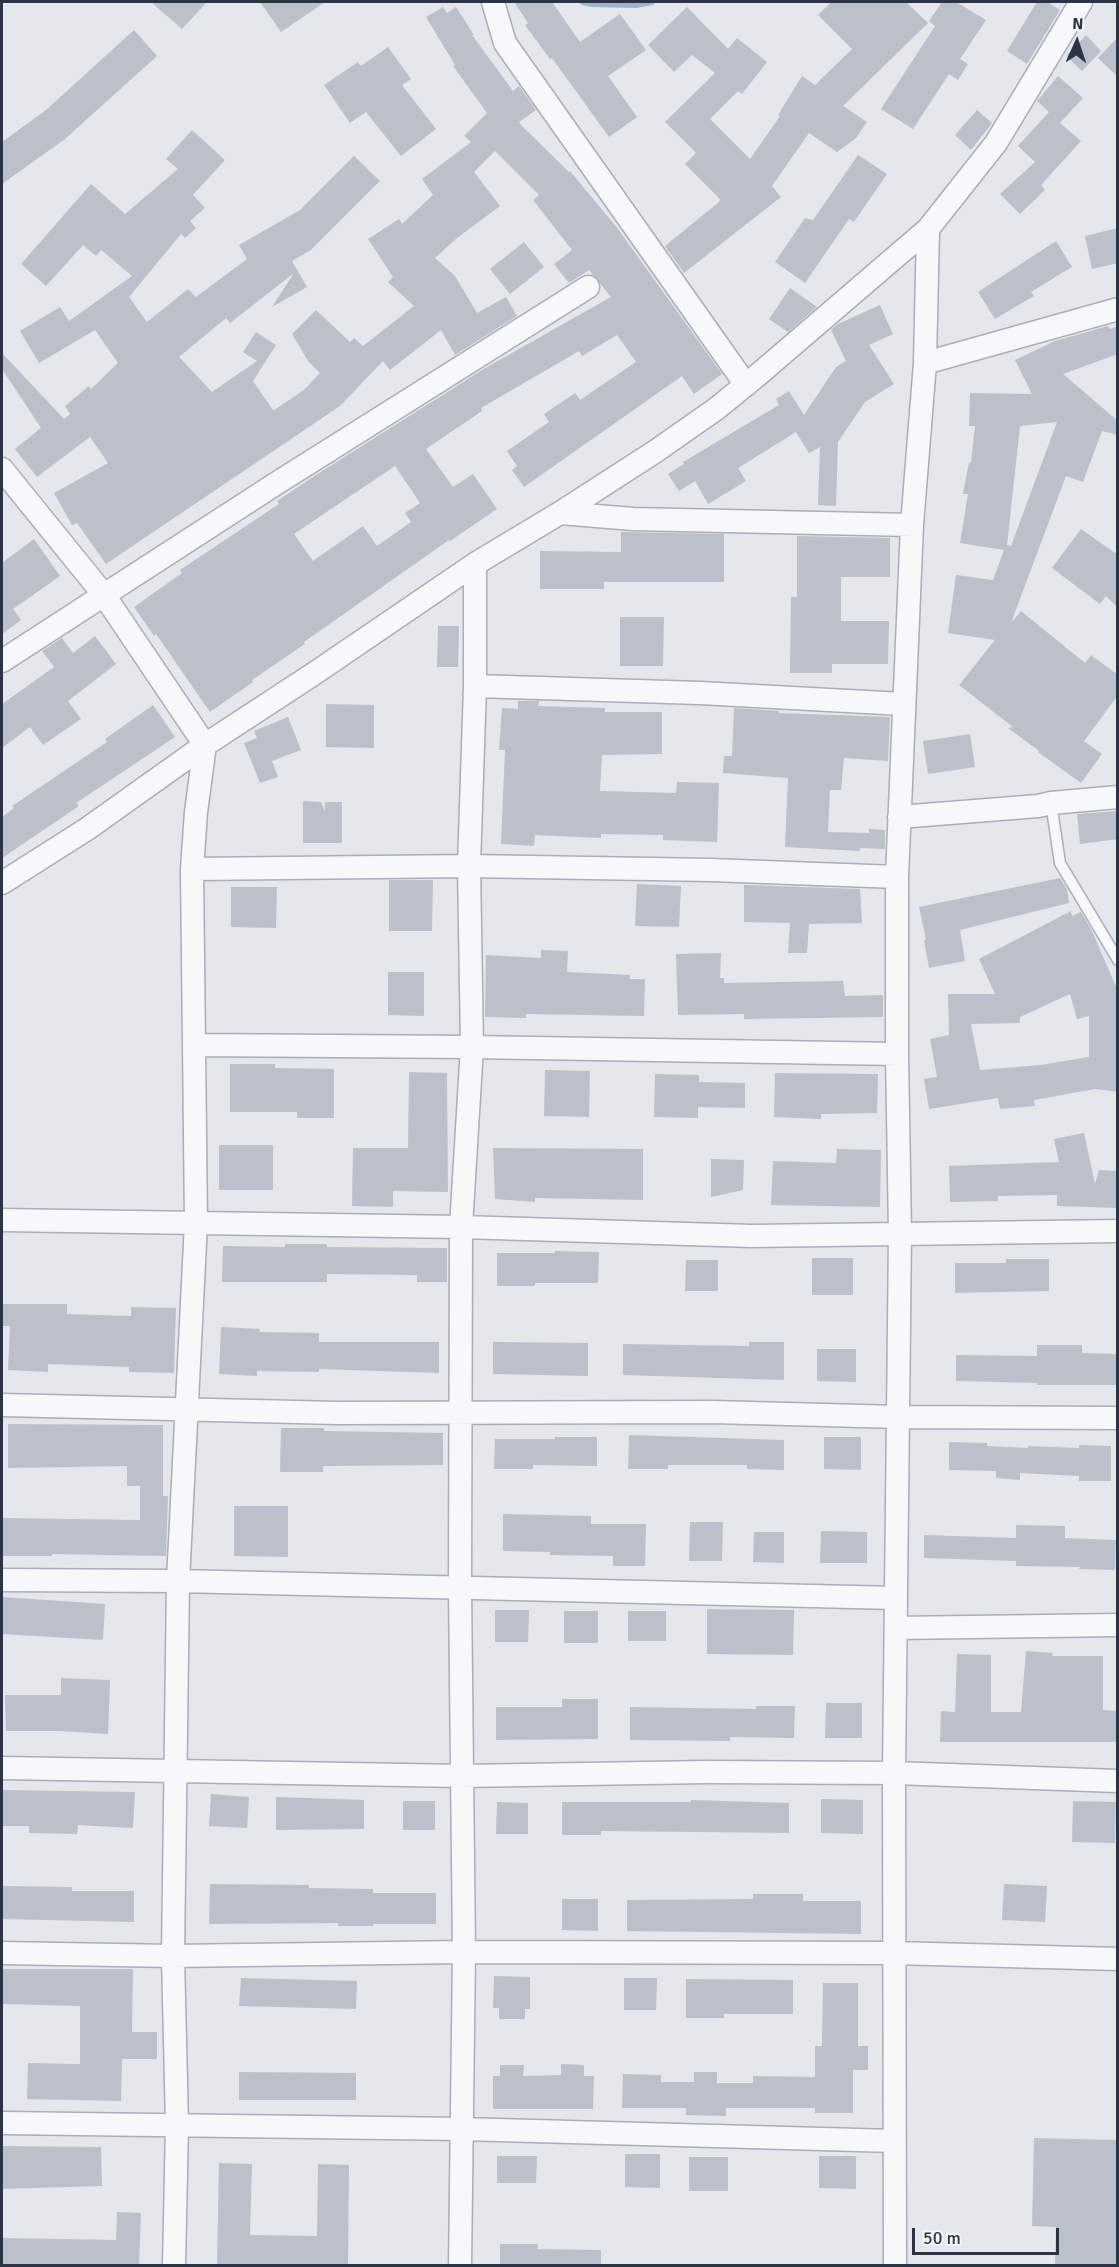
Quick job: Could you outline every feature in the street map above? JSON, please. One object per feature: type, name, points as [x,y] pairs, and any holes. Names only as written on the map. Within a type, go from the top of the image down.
[{"type":"street","points":[[493,2],[505,43],[746,385]]},
{"type":"street","points":[[2,883],[96,823],[205,745],[475,564],[560,513],[664,445],[746,385],[928,229],[996,144],[1082,2]]},
{"type":"street","points":[[895,2265],[894,1773],[900,1234],[897,877],[912,525],[925,363],[928,229]]},
{"type":"street","points":[[2,661],[277,483],[588,287]]},
{"type":"street","points":[[925,363],[1118,309]]},
{"type":"street","points":[[2,469],[104,595],[205,745],[196,812],[192,869],[196,1224],[178,1581],[173,1956],[177,2125],[174,2265]]},
{"type":"street","points":[[560,513],[633,519],[912,525]]},
{"type":"street","points":[[460,2265],[464,1952],[460,1587],[461,1227],[472,1047],[469,866],[475,686],[475,564]]},
{"type":"street","points":[[475,686],[700,693],[903,704]]},
{"type":"street","points":[[899,817],[1118,797]]},
{"type":"street","points":[[192,869],[469,866],[711,870],[897,877]]},
{"type":"street","points":[[195,1046],[472,1047],[897,1054]]},
{"type":"street","points":[[2,1220],[461,1227],[752,1236],[1118,1231]]},
{"type":"street","points":[[2,1405],[461,1414],[713,1412],[899,1417],[1118,1418]]},
{"type":"street","points":[[2,1580],[178,1581],[896,1598]]},
{"type":"street","points":[[897,1628],[1118,1625]]},
{"type":"street","points":[[2,1768],[462,1776],[694,1772],[894,1773],[1118,1781]]},
{"type":"street","points":[[2,1953],[173,1956],[464,1952],[894,1953],[1118,1959]]},
{"type":"street","points":[[2,2123],[462,2129],[894,2141]]},
{"type":"lane","points":[[1051,803],[1060,863],[1118,960]]},
{"type":"building","points":[[151,2],[207,2],[182,29]]},
{"type":"building","points":[[260,2],[325,2],[281,32]]},
{"type":"building","points":[[514,2],[552,2],[580,42],[620,14],[646,50],[608,76],[637,117],[609,137],[552,58],[550,59],[525,25],[528,23]]},
{"type":"building","points":[[831,2],[906,2],[928,23],[843,106],[867,122],[856,138],[837,152],[809,133],[772,186],[781,197],[684,273],[665,246],[720,199],[685,164],[696,153],[665,122],[715,73],[692,55],[674,72],[648,45],[687,7],[728,49],[737,38],[767,62],[742,94],[738,91],[710,119],[750,159],[780,116],[778,115],[802,76],[815,85],[852,49],[818,15]]},
{"type":"building","points":[[942,2],[956,2],[986,20],[960,59],[968,64],[958,80],[949,74],[913,129],[881,109],[935,26],[929,21]]},
{"type":"building","points":[[1037,2],[1047,2],[1060,10],[1027,64],[1007,51]]},
{"type":"building","points":[[443,7],[447,13],[456,7],[474,35],[472,35],[513,91],[519,86],[536,110],[519,122],[521,125],[570,171],[618,229],[722,374],[694,394],[682,376],[524,487],[512,470],[517,466],[507,451],[549,422],[544,414],[575,393],[580,400],[636,362],[617,335],[582,356],[579,351],[481,408],[482,411],[426,449],[453,487],[473,474],[497,509],[304,642],[305,644],[210,712],[156,634],[154,636],[134,607],[182,573],[180,570],[279,504],[277,501],[319,473],[487,367],[611,297],[589,270],[569,283],[554,264],[572,250],[533,200],[539,195],[495,151],[474,172],[500,206],[457,238],[435,258],[455,276],[477,313],[506,297],[517,316],[455,355],[441,330],[390,370],[383,361],[340,406],[106,564],[77,523],[72,525],[54,493],[108,463],[90,437],[37,477],[15,449],[41,428],[2,369],[2,353],[64,419],[70,414],[65,406],[89,386],[91,389],[118,363],[95,330],[39,363],[20,331],[60,307],[69,321],[132,276],[101,250],[96,256],[83,245],[46,286],[21,264],[91,184],[125,214],[178,169],[166,159],[192,130],[225,160],[193,195],[205,208],[190,221],[196,228],[185,238],[181,234],[129,297],[147,322],[188,289],[196,297],[247,259],[239,245],[300,210],[354,156],[380,181],[311,250],[292,261],[307,287],[272,307],[294,273],[230,323],[226,318],[179,357],[212,392],[257,361],[243,352],[256,332],[276,345],[253,381],[273,410],[276,409],[305,389],[320,373],[308,361],[292,334],[316,310],[350,342],[354,338],[363,346],[414,306],[388,282],[393,277],[368,239],[399,219],[402,224],[433,195],[422,179],[471,142],[464,136],[487,113],[453,66],[455,65],[426,17]],"holes":[[[395,466],[420,503],[405,513],[411,522],[377,546],[363,526],[313,561],[294,534]]]},
{"type":"building","points":[[134,30],[157,56],[65,139],[2,184],[2,142],[46,110]]},
{"type":"building","points":[[1086,35],[1101,51],[1082,71],[1066,56]]},
{"type":"building","points":[[1118,37],[1118,77],[1098,58]]},
{"type":"building","points":[[388,47],[411,79],[402,85],[436,129],[401,156],[366,112],[350,123],[324,85],[358,62],[361,66]]},
{"type":"building","points":[[1058,76],[1083,98],[1060,123],[1081,141],[1041,185],[1045,190],[1020,214],[1000,194],[1035,162],[1018,146],[1049,112],[1037,101]]},
{"type":"building","points":[[977,110],[992,123],[971,150],[955,135]]},
{"type":"building","points":[[858,155],[887,174],[854,222],[849,219],[805,283],[775,262],[805,218],[813,220]]},
{"type":"building","points":[[1118,228],[1118,263],[1092,269],[1085,236]]},
{"type":"building","points":[[1056,241],[1072,267],[1031,292],[1034,296],[995,319],[978,292]]},
{"type":"building","points":[[524,242],[544,267],[510,294],[490,269]]},
{"type":"building","points":[[790,288],[817,307],[788,332],[769,319]]},
{"type":"building","points":[[880,305],[893,334],[869,345],[894,384],[865,402],[838,442],[836,506],[818,505],[820,447],[809,453],[796,432],[738,468],[746,481],[708,504],[695,481],[679,491],[668,474],[684,464],[683,462],[779,405],[776,399],[789,391],[804,415],[836,367],[846,361],[831,330],[838,324]]},
{"type":"building","points":[[1108,326],[1110,329],[1118,326],[1118,354],[1063,374],[1118,421],[1118,435],[1102,431],[1083,482],[1066,476],[1011,623],[1021,611],[1085,663],[1091,655],[1118,675],[1118,695],[1084,741],[1102,754],[1081,783],[1008,728],[1013,727],[959,685],[995,640],[948,633],[956,575],[993,580],[1004,550],[960,543],[968,494],[963,494],[969,462],[971,463],[975,426],[969,426],[970,393],[1032,394],[1015,360],[1055,341]],"holes":[[[1057,422],[1011,546],[1007,545],[1020,426]]]},
{"type":"building","points":[[1081,529],[1118,555],[1118,608],[1106,596],[1100,604],[1052,568]]},
{"type":"building","points":[[621,532],[724,534],[724,582],[604,582],[604,589],[540,589],[540,551],[621,552]]},
{"type":"building","points":[[797,536],[890,538],[890,577],[841,577],[841,621],[889,621],[888,664],[832,664],[832,673],[790,673],[791,597],[797,597]]},
{"type":"building","points":[[34,539],[60,576],[13,609],[21,620],[2,634],[2,563]]},
{"type":"building","points":[[620,617],[664,617],[663,666],[620,666]]},
{"type":"building","points":[[438,626],[459,626],[458,667],[437,667]]},
{"type":"building","points":[[95,636],[116,664],[68,701],[81,719],[43,745],[30,727],[2,748],[2,704],[54,667],[42,651],[62,638],[73,653]]},
{"type":"building","points":[[518,701],[539,701],[538,706],[605,708],[605,712],[662,712],[662,754],[602,755],[600,791],[676,793],[677,782],[719,783],[717,842],[663,840],[663,835],[601,834],[601,838],[535,835],[534,846],[501,844],[505,750],[499,750],[502,708],[518,709]]},
{"type":"building","points":[[326,704],[374,705],[374,748],[326,747]]},
{"type":"building","points":[[153,705],[175,737],[76,803],[79,806],[2,858],[2,817],[14,808],[12,806],[107,742],[105,739]]},
{"type":"building","points":[[734,708],[779,711],[779,713],[890,717],[888,761],[844,758],[841,790],[830,790],[828,832],[869,833],[869,829],[885,830],[885,849],[860,848],[860,851],[785,847],[788,778],[723,773],[724,756],[732,756]]},
{"type":"building","points":[[288,717],[301,750],[272,761],[278,777],[260,783],[244,743],[257,738],[254,731]]},
{"type":"building","points":[[970,734],[975,767],[928,774],[923,741]]},
{"type":"building","points":[[303,801],[321,802],[325,811],[325,802],[342,802],[342,843],[303,843]]},
{"type":"building","points":[[1118,811],[1118,839],[1080,844],[1077,814]]},
{"type":"building","points":[[1060,878],[1067,889],[1069,903],[960,930],[965,961],[929,968],[919,907]]},
{"type":"building","points":[[389,880],[433,880],[432,931],[389,931]]},
{"type":"building","points":[[637,884],[681,886],[679,927],[635,926]]},
{"type":"building","points":[[744,885],[860,889],[862,923],[809,924],[807,953],[788,953],[790,923],[744,922]]},
{"type":"building","points":[[231,887],[277,887],[276,928],[231,927]]},
{"type":"building","points":[[1071,911],[1072,916],[1081,912],[1091,929],[1118,991],[1118,1092],[1095,1089],[1034,1100],[1035,1106],[1000,1109],[998,1098],[929,1109],[924,1079],[937,1077],[930,1039],[949,1035],[948,994],[995,994],[979,959]],"holes":[[[1070,994],[1077,1019],[1089,1016],[1089,1057],[1041,1065],[980,1070],[971,1024],[1020,1023],[1020,1017]]]},
{"type":"building","points":[[541,950],[568,951],[567,972],[630,975],[630,979],[645,979],[644,1016],[526,1014],[526,1018],[485,1017],[486,955],[541,958]]},
{"type":"building","points":[[721,953],[720,978],[724,978],[724,983],[843,981],[845,996],[883,995],[883,1017],[744,1019],[744,1014],[678,1015],[676,954]]},
{"type":"building","points":[[388,972],[424,972],[424,1016],[388,1015]]},
{"type":"building","points":[[230,1064],[275,1064],[275,1068],[334,1069],[334,1118],[297,1118],[297,1112],[230,1112]]},
{"type":"building","points":[[545,1070],[590,1071],[589,1117],[544,1116]]},
{"type":"building","points":[[409,1072],[447,1073],[448,1192],[393,1191],[393,1207],[352,1206],[353,1148],[408,1148]]},
{"type":"building","points":[[775,1073],[878,1074],[877,1113],[821,1114],[821,1119],[774,1117]]},
{"type":"building","points":[[655,1074],[699,1075],[699,1082],[745,1083],[745,1108],[698,1107],[698,1118],[654,1117]]},
{"type":"building","points":[[1084,1133],[1095,1184],[1099,1170],[1118,1171],[1118,1208],[1057,1206],[1057,1195],[998,1196],[998,1201],[950,1202],[949,1166],[1059,1162],[1054,1139]]},
{"type":"building","points":[[219,1145],[273,1145],[273,1190],[219,1190]]},
{"type":"building","points":[[493,1148],[643,1149],[643,1200],[535,1198],[535,1202],[495,1199]]},
{"type":"building","points":[[837,1149],[881,1150],[880,1207],[771,1205],[773,1161],[836,1163]]},
{"type":"building","points":[[711,1159],[744,1160],[743,1190],[711,1197]]},
{"type":"building","points":[[285,1244],[327,1244],[327,1247],[447,1248],[447,1282],[417,1282],[417,1275],[327,1274],[327,1282],[222,1282],[223,1246],[285,1247]]},
{"type":"building","points":[[555,1251],[599,1252],[598,1283],[535,1283],[535,1286],[497,1286],[497,1253],[555,1253]]},
{"type":"building","points":[[812,1258],[853,1258],[853,1295],[812,1295]]},
{"type":"building","points":[[1006,1259],[1049,1259],[1049,1291],[955,1293],[955,1263],[1006,1263]]},
{"type":"building","points":[[686,1260],[718,1260],[718,1291],[685,1291]]},
{"type":"building","points":[[2,1304],[67,1304],[67,1314],[131,1316],[131,1307],[176,1308],[174,1373],[129,1372],[129,1367],[48,1364],[48,1372],[8,1370],[10,1326],[2,1326]]},
{"type":"building","points":[[221,1327],[260,1329],[259,1332],[319,1333],[319,1342],[439,1342],[439,1373],[319,1369],[319,1372],[257,1371],[257,1376],[219,1374]]},
{"type":"building","points":[[493,1342],[588,1343],[588,1376],[493,1374]]},
{"type":"building","points":[[749,1342],[784,1342],[784,1380],[623,1375],[623,1344],[749,1346]]},
{"type":"building","points":[[1037,1345],[1082,1345],[1082,1353],[1118,1354],[1118,1385],[1037,1385],[1037,1383],[956,1381],[956,1355],[1037,1356]]},
{"type":"building","points":[[817,1349],[856,1349],[856,1382],[817,1381]]},
{"type":"building","points":[[8,1424],[163,1425],[163,1496],[168,1496],[166,1556],[52,1554],[52,1556],[2,1556],[2,1518],[140,1520],[140,1486],[127,1486],[127,1466],[8,1468]]},
{"type":"building","points":[[281,1428],[443,1433],[443,1465],[323,1466],[323,1472],[280,1472]]},
{"type":"building","points":[[629,1435],[784,1440],[784,1470],[747,1469],[747,1465],[668,1465],[668,1469],[628,1469]]},
{"type":"building","points":[[555,1437],[597,1437],[597,1466],[533,1465],[533,1469],[494,1469],[495,1439],[555,1439]]},
{"type":"building","points":[[824,1437],[861,1437],[861,1470],[824,1469]]},
{"type":"building","points":[[949,1442],[987,1443],[987,1446],[1028,1448],[1028,1446],[1079,1448],[1079,1445],[1111,1446],[1111,1481],[1079,1481],[1079,1476],[1020,1473],[1020,1480],[996,1478],[996,1471],[949,1470]]},
{"type":"building","points":[[234,1506],[288,1506],[288,1557],[234,1556]]},
{"type":"building","points":[[503,1514],[591,1516],[591,1524],[646,1524],[645,1566],[613,1566],[613,1556],[550,1555],[550,1552],[503,1551]]},
{"type":"building","points":[[690,1522],[723,1522],[722,1561],[689,1561]]},
{"type":"building","points":[[1016,1525],[1065,1526],[1065,1538],[1116,1540],[1115,1570],[1016,1566],[1016,1561],[924,1558],[924,1535],[1016,1538]]},
{"type":"building","points":[[821,1531],[867,1532],[867,1563],[820,1563]]},
{"type":"building","points":[[754,1532],[784,1532],[784,1563],[753,1562]]},
{"type":"building","points":[[2,1597],[105,1604],[103,1640],[2,1634]]},
{"type":"building","points":[[707,1609],[794,1610],[793,1655],[707,1654]]},
{"type":"building","points":[[495,1610],[529,1610],[528,1642],[495,1642]]},
{"type":"building","points":[[564,1611],[598,1611],[598,1643],[564,1643]]},
{"type":"building","points":[[628,1611],[666,1611],[666,1641],[628,1641]]},
{"type":"building","points":[[1026,1651],[1053,1653],[1052,1656],[1103,1656],[1103,1710],[1118,1711],[1118,1742],[940,1742],[941,1711],[955,1712],[957,1654],[991,1655],[991,1712],[1021,1712]]},
{"type":"building","points":[[61,1678],[110,1680],[108,1734],[6,1731],[5,1695],[61,1695]]},
{"type":"building","points":[[562,1699],[598,1699],[598,1739],[496,1740],[496,1707],[562,1707]]},
{"type":"building","points":[[826,1703],[862,1703],[862,1738],[825,1738]]},
{"type":"building","points":[[756,1706],[795,1706],[794,1738],[730,1737],[730,1741],[630,1740],[630,1707],[756,1709]]},
{"type":"building","points":[[2,1790],[135,1792],[133,1828],[78,1825],[77,1834],[29,1833],[29,1826],[2,1826]]},
{"type":"building","points":[[211,1794],[249,1797],[247,1828],[209,1826]]},
{"type":"building","points":[[276,1797],[364,1800],[364,1829],[276,1830]]},
{"type":"building","points":[[821,1799],[863,1800],[863,1834],[821,1833]]},
{"type":"building","points":[[691,1800],[789,1803],[789,1833],[601,1831],[601,1835],[562,1835],[562,1802],[691,1802]]},
{"type":"building","points":[[403,1801],[435,1801],[435,1830],[403,1830]]},
{"type":"building","points":[[1073,1801],[1116,1802],[1115,1843],[1072,1842]]},
{"type":"building","points":[[497,1802],[528,1803],[528,1834],[496,1834]]},
{"type":"building","points":[[210,1884],[309,1885],[309,1888],[373,1889],[373,1893],[436,1893],[436,1924],[338,1926],[338,1923],[209,1924]]},
{"type":"building","points":[[1004,1884],[1047,1886],[1045,1922],[1002,1920]]},
{"type":"building","points":[[2,1886],[72,1887],[72,1891],[134,1891],[134,1922],[2,1919]]},
{"type":"building","points":[[753,1894],[803,1894],[803,1901],[861,1901],[861,1934],[627,1931],[627,1900],[753,1899]]},
{"type":"building","points":[[562,1899],[598,1899],[598,1931],[562,1930]]},
{"type":"building","points":[[2,1969],[133,1969],[132,2032],[157,2032],[157,2059],[122,2059],[121,2101],[27,2099],[28,2063],[80,2064],[80,2006],[2,2004]]},
{"type":"building","points":[[494,1976],[530,1977],[530,2009],[525,2009],[525,2019],[499,2019],[499,2008],[493,2008]]},
{"type":"building","points":[[241,1978],[357,1981],[356,2009],[239,2006]]},
{"type":"building","points":[[624,1978],[657,1978],[656,2010],[624,2010]]},
{"type":"building","points":[[686,1979],[793,1980],[793,2014],[724,2014],[724,2018],[686,2018]]},
{"type":"building","points":[[823,1983],[858,1983],[858,2046],[868,2046],[868,2070],[853,2070],[853,2113],[815,2113],[815,2108],[726,2108],[726,2116],[686,2115],[686,2108],[622,2108],[623,2074],[661,2075],[661,2082],[694,2082],[694,2072],[717,2072],[717,2083],[753,2083],[753,2076],[815,2077],[815,2046],[822,2046]]},
{"type":"building","points":[[561,2064],[584,2065],[584,2076],[594,2076],[593,2109],[493,2109],[493,2076],[500,2076],[500,2065],[524,2065],[523,2076],[561,2075]]},
{"type":"building","points":[[239,2072],[356,2073],[356,2100],[239,2100]]},
{"type":"building","points":[[1034,2138],[1118,2140],[1118,2265],[1055,2265],[1056,2227],[1032,2226]]},
{"type":"building","points":[[2,2146],[101,2147],[102,2186],[2,2189]]},
{"type":"building","points":[[625,2154],[660,2154],[660,2188],[625,2187]]},
{"type":"building","points":[[497,2156],[537,2156],[536,2183],[497,2183]]},
{"type":"building","points":[[819,2156],[856,2156],[856,2189],[819,2188]]},
{"type":"building","points":[[689,2157],[728,2157],[728,2191],[689,2191]]},
{"type":"building","points":[[219,2163],[252,2164],[250,2235],[317,2236],[318,2164],[349,2165],[348,2265],[217,2265]]},
{"type":"building","points":[[117,2212],[141,2213],[139,2265],[2,2265],[2,2238],[116,2240]]},
{"type":"building","points":[[500,2244],[538,2244],[537,2249],[601,2250],[601,2265],[500,2265]]},
{"type":"waterway","points":[[583,2],[636,5],[652,2]]}]
